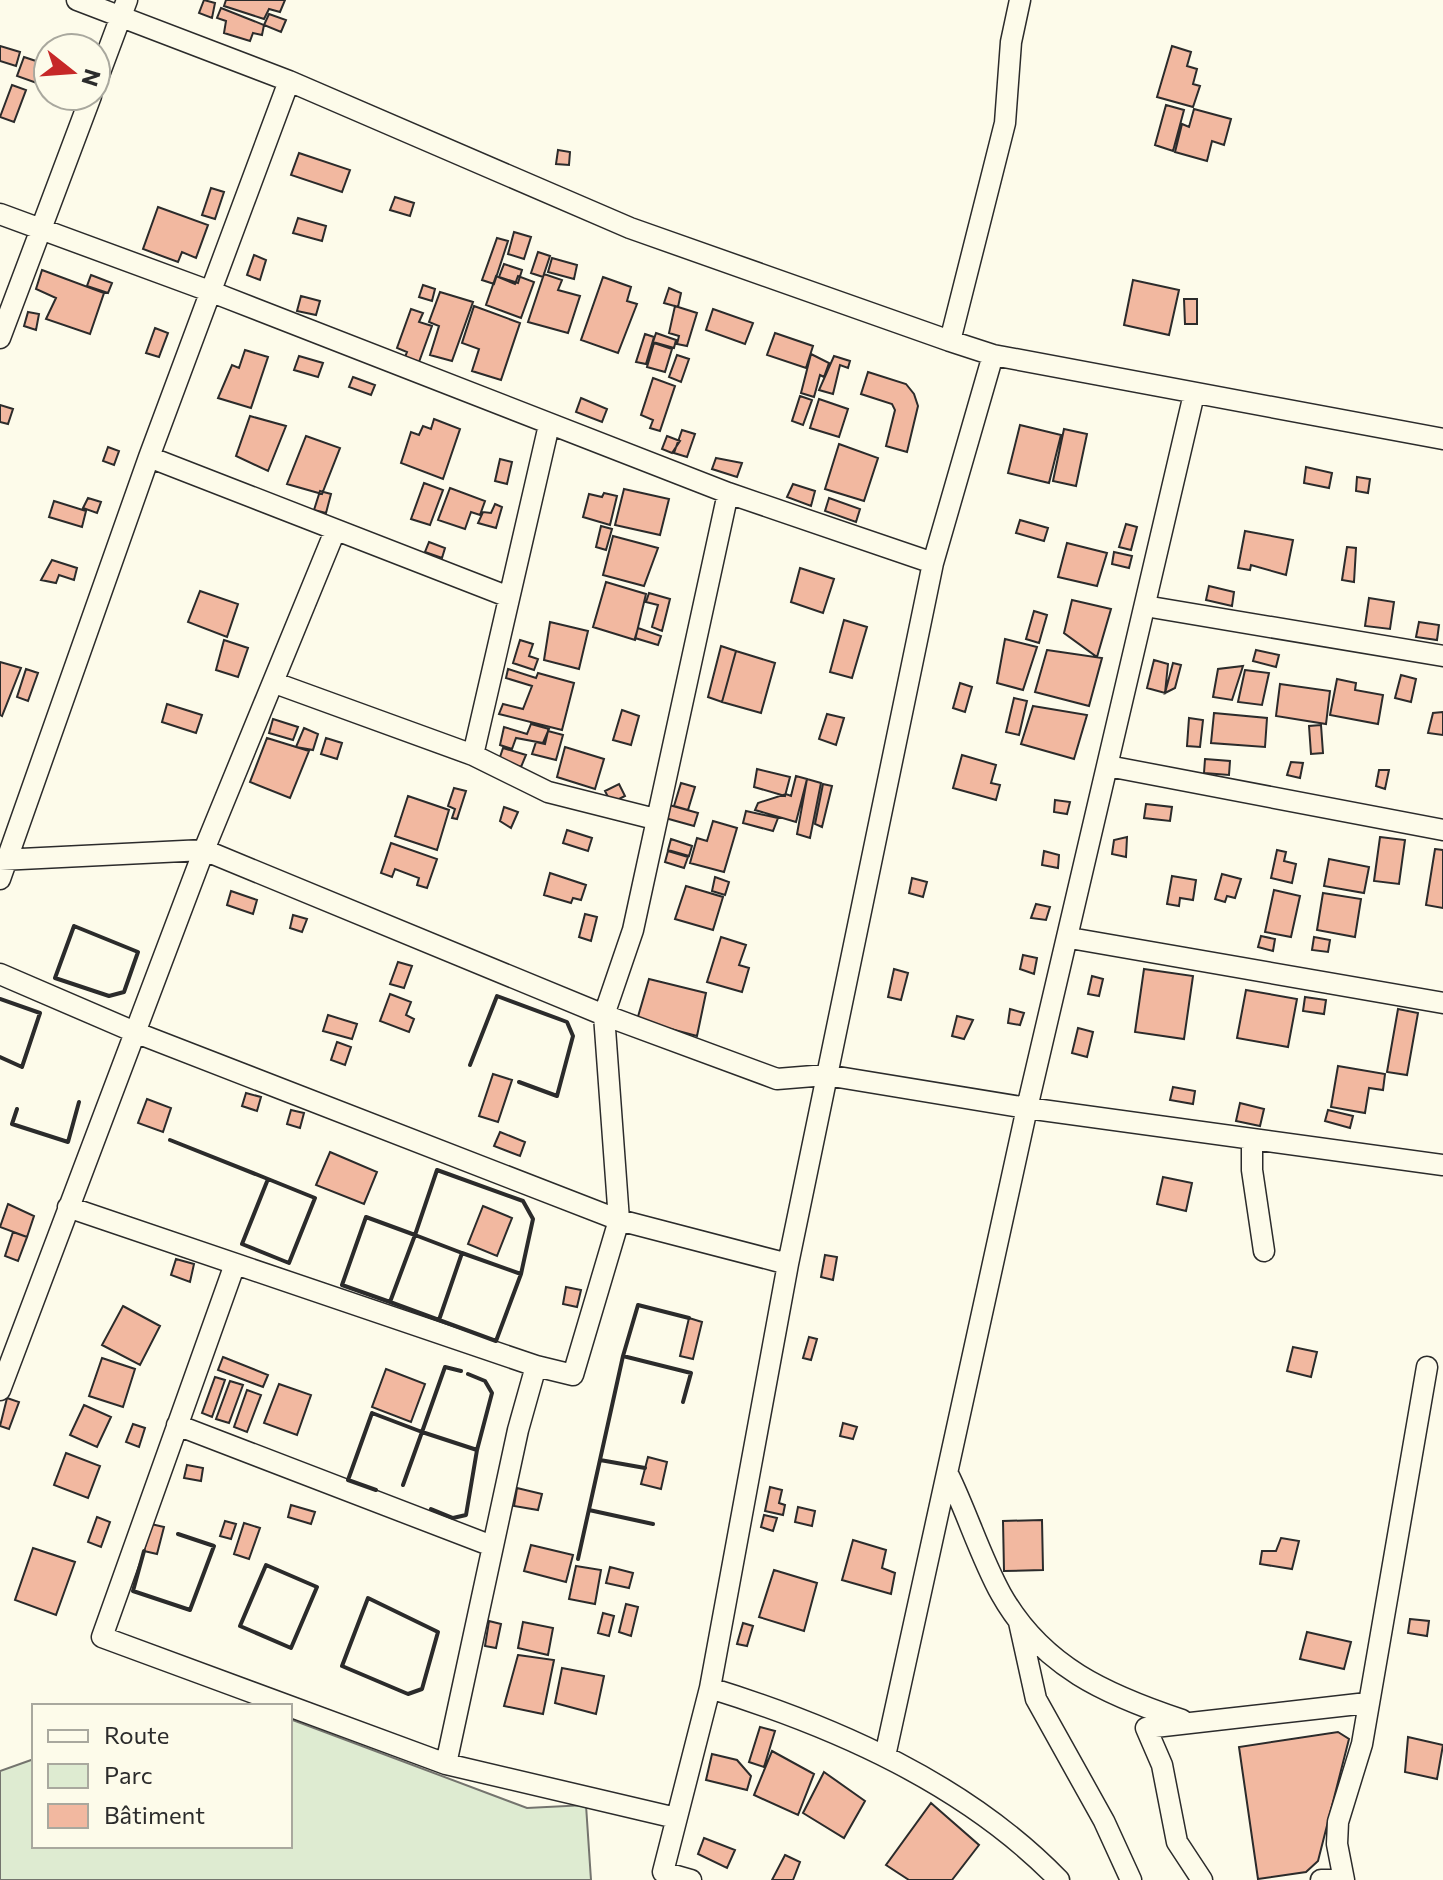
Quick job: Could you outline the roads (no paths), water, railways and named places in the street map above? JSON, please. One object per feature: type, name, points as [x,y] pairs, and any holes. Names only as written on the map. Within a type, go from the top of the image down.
[{"type":"street","points":[[77,0],[124,8],[630,228],[993,355],[1443,439]]},
{"type":"street","points":[[950,341],[1005,123],[1011,42],[1020,0]]},
{"type":"street","points":[[112,40],[124,8]]},
{"type":"street","points":[[289,81],[149,457],[3,867],[204,850],[604,1015],[777,1079],[826,1075],[1027,1108],[1443,1165]]},
{"type":"street","points":[[0,338],[85,112]]},
{"type":"street","points":[[0,214],[212,292],[728,493],[933,563]]},
{"type":"street","points":[[691,1880],[663,1872],[710,1688],[788,1264],[933,563],[993,355]]},
{"type":"street","points":[[885,1756],[949,1476],[1027,1108],[1070,938],[1194,394]]},
{"type":"street","points":[[473,755],[549,425]]},
{"type":"street","points":[[149,457],[509,597]]},
{"type":"street","points":[[68,1207],[536,1366],[573,1375],[619,1220],[604,1015],[633,930],[728,493]]},
{"type":"street","points":[[0,1390],[204,850],[335,531]]},
{"type":"street","points":[[1145,606],[1443,656]]},
{"type":"street","points":[[275,683],[473,755],[548,792],[655,819]]},
{"type":"street","points":[[1108,766],[1443,830]]},
{"type":"street","points":[[1070,938],[1443,1003]]},
{"type":"street","points":[[0,974],[137,1033],[619,1220],[788,1264]]},
{"type":"street","points":[[1252,1140],[1252,1170],[1264,1251]]},
{"type":"street","points":[[235,1264],[102,1637],[283,1704]]},
{"type":"street","points":[[446,1764],[492,1546],[536,1366]]},
{"type":"street","points":[[1344,1880],[1337,1844],[1338,1822],[1362,1744],[1427,1367]]},
{"type":"street","points":[[177,1425],[492,1546]]},
{"type":"street","points":[[949,1476],[1000,1592],[1018,1620],[1068,1670],[1116,1698],[1191,1723]]},
{"type":"street","points":[[1018,1620],[1036,1699],[1104,1821],[1131,1880]]},
{"type":"street","points":[[710,1688],[752,1701],[885,1756],[962,1801],[1038,1859],[1059,1880]]},
{"type":"street","points":[[1202,1880],[1177,1842],[1162,1765],[1146,1728],[1367,1703]]},
{"type":"street","points":[[292,1707],[446,1764],[676,1818]]},
{"type":"street","points":[[1321,1880],[1337,1880]]}]
